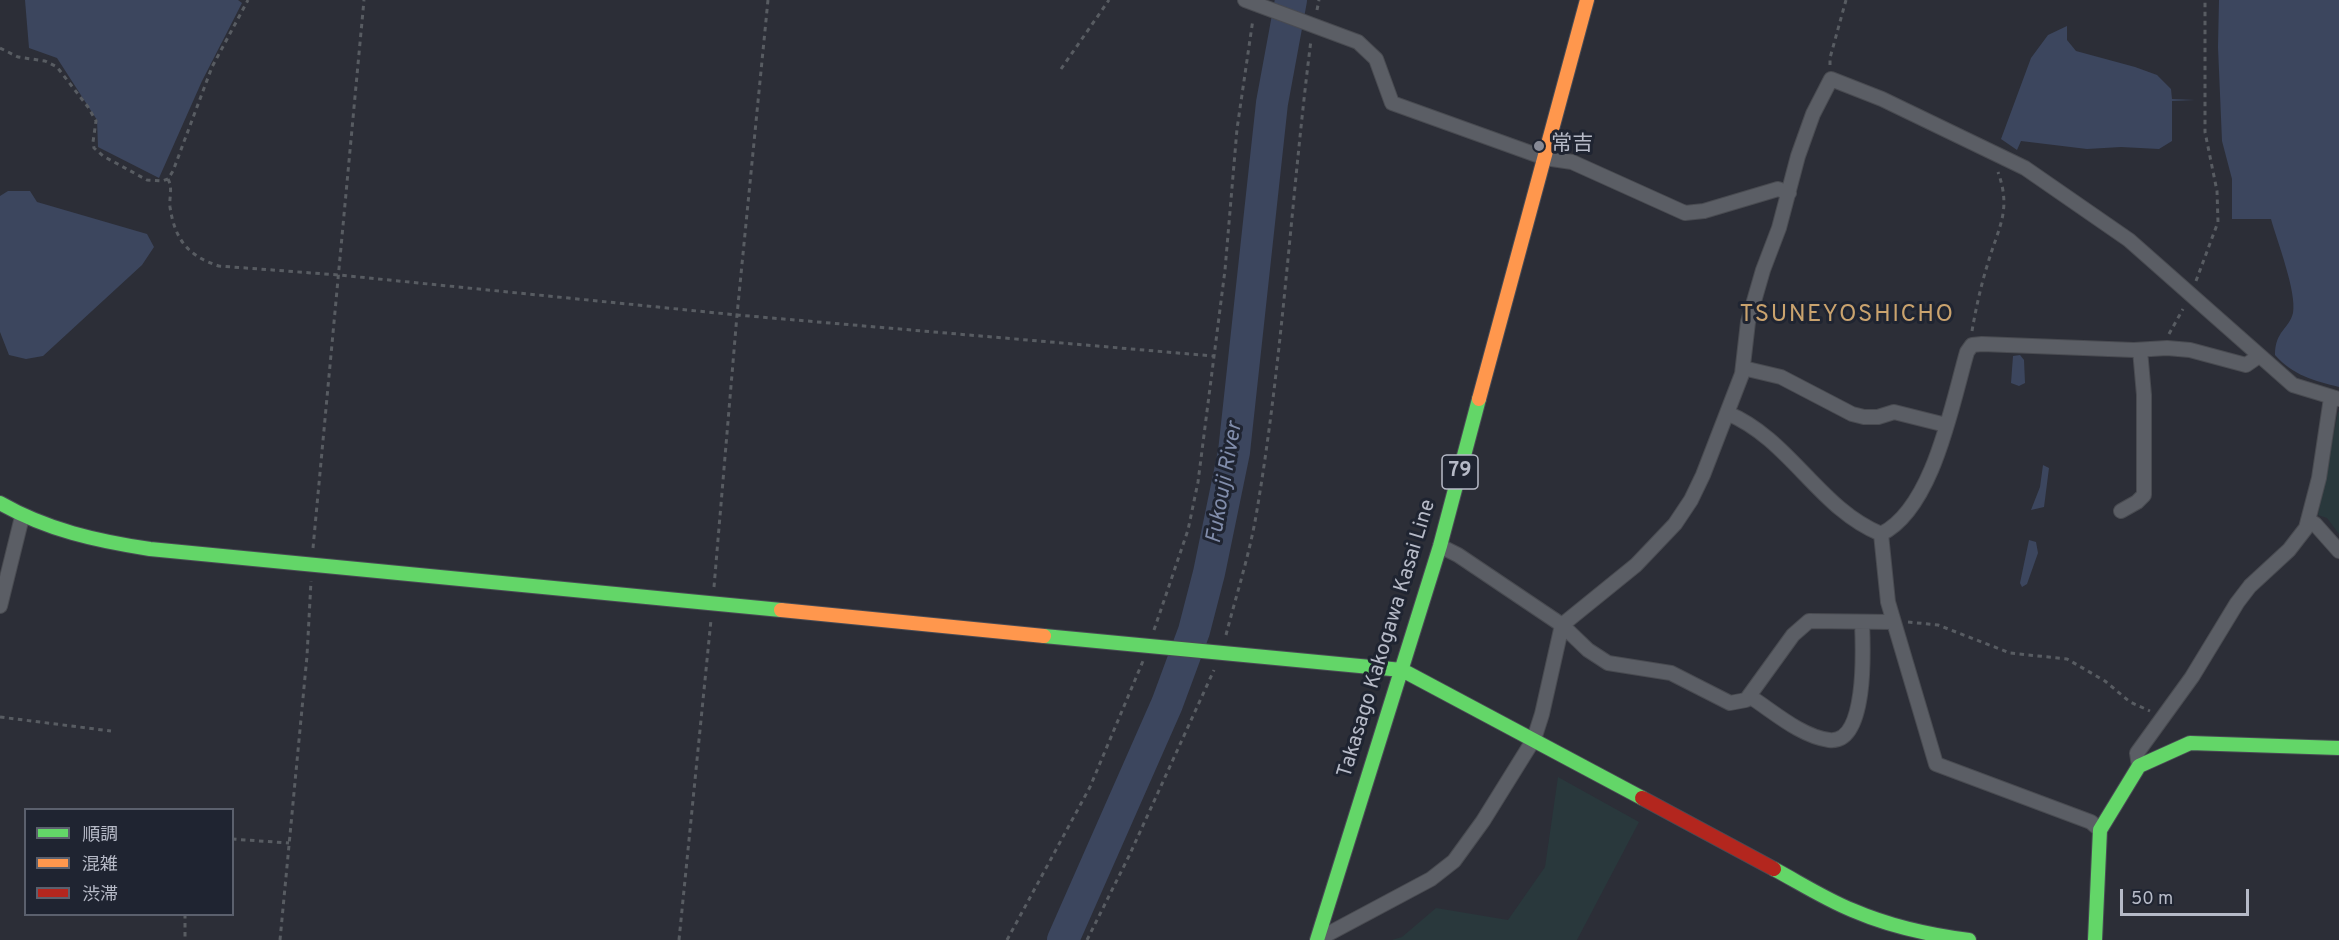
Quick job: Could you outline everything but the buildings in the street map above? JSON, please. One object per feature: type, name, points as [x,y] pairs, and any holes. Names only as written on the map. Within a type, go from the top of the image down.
[{"type":"street","name":"Takasago Kakogawa Kasai Line","points":[[1318,936],[1440,546],[1587,0]]},
{"type":"street","points":[[1253,4],[1358,42],[1376,59],[1392,103],[1545,158],[1572,162],[1685,213],[1704,211],[1778,189],[1789,193]]},
{"type":"street","points":[[1318,936],[1328,934],[1431,879],[1455,861],[1534,739],[1542,714],[1562,625],[1636,565],[1675,524],[1691,500],[1703,475],[1743,368],[1748,322],[1813,114],[1831,79],[1882,99],[2025,168],[2129,240],[2293,385],[2335,398],[2319,478],[2306,528],[2289,550],[2250,586],[2237,603],[2192,676],[2137,753],[2139,766]]},
{"type":"street","points":[[1727,413],[1739,418],[1766,437],[1848,516],[1864,527],[1881,534],[1892,529],[1915,505],[1925,488],[1967,351],[1972,345],[2140,350],[2166,348],[2190,350],[2246,365],[2259,356]]},
{"type":"street","points":[[2121,511],[2144,495],[2144,395],[2140,350]]},
{"type":"street","points":[[1743,368],[1781,378],[1851,414],[1878,417],[1894,412],[1946,425]]},
{"type":"street","points":[[0,503],[22,517],[102,542],[311,566],[1402,670],[1851,910],[1888,924],[1942,938],[1969,940]]},
{"type":"street","points":[[0,606],[22,517]]},
{"type":"street","points":[[2308,520],[2315,524],[2339,551]]},
{"type":"street","points":[[1881,534],[1888,602],[1936,764],[2091,822],[2100,830]]},
{"type":"street","points":[[1440,546],[1458,555],[1562,625],[1588,650],[1608,663],[1671,673],[1730,702],[1746,700],[1792,635],[1809,621],[1893,622]]},
{"type":"street","points":[[1749,696],[1804,732],[1831,740],[1841,737],[1853,725],[1862,680],[1862,622]]},
{"type":"street","points":[[2095,940],[2100,830],[2139,766],[2190,743],[2339,748]]},
{"type":"path","points":[[0,48],[18,57],[45,61],[57,67],[96,121],[94,148],[103,156],[147,180],[162,182],[168,179],[212,67],[248,0]]},
{"type":"path","points":[[280,940],[307,656],[311,566],[364,0]]},
{"type":"path","points":[[679,940],[713,604],[737,315],[768,0]]},
{"type":"path","points":[[1061,69],[1109,0]]},
{"type":"path","points":[[1087,940],[1129,856],[1219,652],[1255,518],[1273,398],[1311,24],[1319,0]]},
{"type":"path","points":[[1831,79],[1830,58],[1846,0]]},
{"type":"path","points":[[2166,348],[2167,338],[2191,295],[2218,222],[2217,191],[2205,132],[2205,0]]},
{"type":"path","points":[[1007,940],[1090,787],[1153,645],[1188,530],[1198,482],[1225,270],[1237,129],[1253,4]]},
{"type":"path","points":[[1972,345],[1977,302],[1988,261],[2003,222],[2003,187],[1994,161],[1996,155]]},
{"type":"path","points":[[168,179],[171,185],[170,207],[177,230],[186,248],[200,260],[219,266],[339,275],[737,315],[1213,356]]},
{"type":"path","points":[[1893,622],[1938,625],[2010,653],[2067,659],[2105,681],[2130,702],[2162,718]]},
{"type":"path","points":[[0,717],[111,731]]},
{"type":"path","points":[[234,839],[289,843]]},
{"type":"path","points":[[185,916],[185,940]]},
{"type":"shaded area","points":[[2338,412],[2339,534],[2327,518],[2318,515]]},
{"type":"shaded area","points":[[1558,777],[1639,822],[1577,940],[1392,940],[1402,937],[1436,908],[1508,920],[1545,867]]},
{"type":"water","points":[[25,0],[238,0],[242,3],[202,81],[159,178],[98,147],[97,120],[57,58],[29,48]]},
{"type":"water","points":[[2219,0],[2339,0],[2339,387],[2313,380],[2296,372],[2275,355],[2277,341],[2293,313],[2293,304],[2289,280],[2271,219],[2232,219],[2232,179],[2222,141],[2218,47]]},
{"type":"water","points":[[2067,26],[2067,40],[2076,51],[2157,75],[2171,89],[2172,99],[2195,100],[2172,101],[2172,141],[2159,149],[2121,147],[2087,149],[2021,141],[2017,150],[2001,139],[2031,58],[2048,35]]},
{"type":"water","points":[[8,191],[30,191],[37,202],[147,234],[154,247],[142,265],[43,356],[26,359],[9,355],[0,332],[0,196]]},
{"type":"water","points":[[2020,355],[2024,360],[2025,383],[2019,386],[2011,383],[2013,356]]},
{"type":"water","points":[[2043,465],[2049,468],[2044,507],[2031,510],[2040,487]]},
{"type":"water","points":[[2029,540],[2036,542],[2038,553],[2027,584],[2022,587],[2020,583]]},
{"type":"waterway","name":"Fukouji River","points":[[1063,940],[1167,704],[1194,631],[1209,573],[1234,452],[1272,103],[1291,0]]},
{"type":"traffic: fast","points":[[1317,940],[1440,546],[1479,399]]},
{"type":"traffic: fast","points":[[0,503],[36,520],[73,533],[150,549],[781,610]]},
{"type":"traffic: fast","points":[[1044,636],[1402,670],[1642,798]]},
{"type":"traffic: fast","points":[[2095,940],[2100,830],[2139,766],[2190,743],[2339,748]]},
{"type":"traffic: fast","points":[[1774,869],[1832,901],[1866,916],[1909,929],[1969,940]]},
{"type":"traffic: slow","points":[[1479,399],[1587,0]]},
{"type":"traffic: slow","points":[[781,610],[1044,636]]},
{"type":"traffic: jam","points":[[1642,798],[1774,869]]},
{"type":"place","name":"常吉","points":[[1539,146]]},
{"type":"district","name":"TSUNEYOSHICHO","points":[[1847,316]]}]
